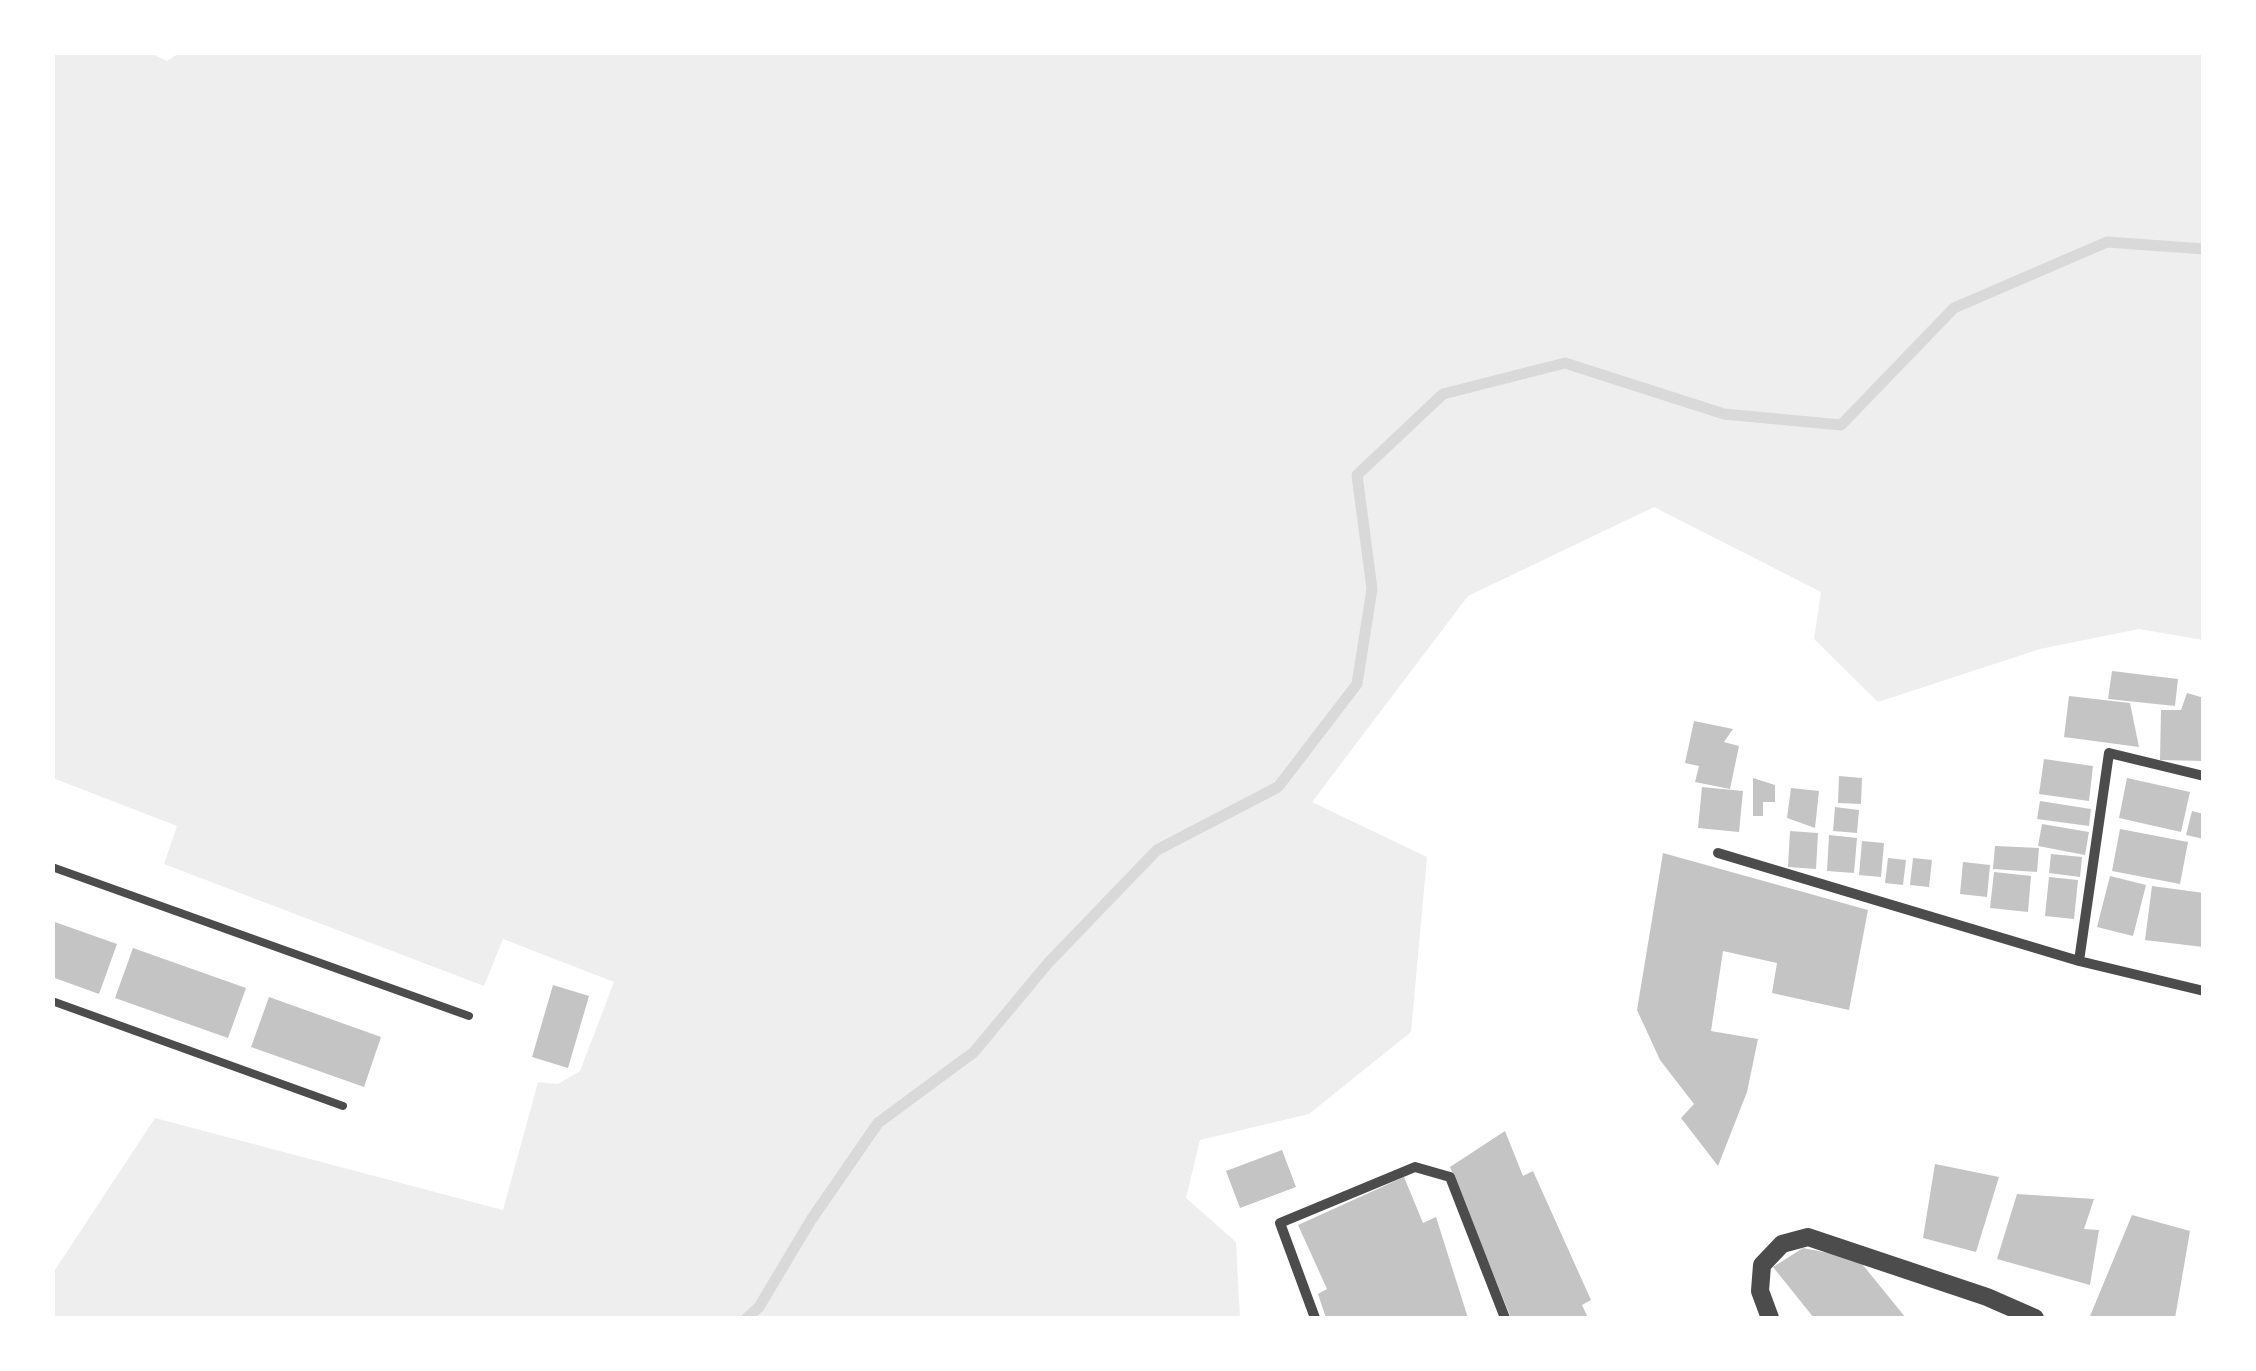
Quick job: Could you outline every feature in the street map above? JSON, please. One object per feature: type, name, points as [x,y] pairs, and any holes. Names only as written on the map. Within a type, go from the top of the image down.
[{"type":"street","points":[[2079,961],[2109,752],[2204,776]]},
{"type":"street","points":[[1718,853],[2079,961],[2204,990]]},
{"type":"street","points":[[1315,1318],[1280,1222],[1415,1168],[1450,1177],[1505,1318]]},
{"type":"street","points":[[1770,1318],[1760,1291],[1762,1265],[1782,1244],[1808,1237],[1987,1297],[2034,1318]]},
{"type":"lane","points":[[52,867],[468,1016]]},
{"type":"lane","points":[[52,1001],[343,1106]]},
{"type":"shaded area","points":[[181,52],[2203,53],[2203,640],[2139,629],[2040,649],[1878,702],[1814,639],[1821,592],[1654,507],[1468,596],[1312,802],[1427,857],[1411,1032],[1309,1114],[1200,1140],[1186,1198],[1236,1242],[1240,1318],[53,1318],[53,1273],[155,1118],[503,1210],[538,1082],[558,1084],[580,1071],[614,982],[503,939],[484,986],[164,864],[177,826],[53,778],[53,53],[150,53],[167,61]]},
{"type":"building","points":[[2112,671],[2178,679],[2175,706],[2108,699]]},
{"type":"building","points":[[2187,693],[2204,698],[2204,761],[2160,760],[2161,710],[2181,710]]},
{"type":"building","points":[[2069,696],[2130,703],[2139,747],[2064,737]]},
{"type":"building","points":[[1694,721],[1733,729],[1724,742],[1739,746],[1730,789],[1695,782],[1699,766],[1685,763]]},
{"type":"building","points":[[2044,759],[2093,766],[2089,801],[2039,794]]},
{"type":"building","points":[[1839,776],[1862,778],[1861,804],[1838,803]]},
{"type":"building","points":[[1753,778],[1775,785],[1775,802],[1763,802],[1763,816],[1753,816]]},
{"type":"building","points":[[2127,778],[2190,792],[2181,832],[2119,818]]},
{"type":"building","points":[[1702,787],[1743,791],[1739,832],[1698,828]]},
{"type":"building","points":[[1791,788],[1819,791],[1815,828],[1787,818]]},
{"type":"building","points":[[2040,801],[2091,809],[2089,826],[2037,819]]},
{"type":"building","points":[[1835,807],[1859,810],[1857,833],[1833,831]]},
{"type":"building","points":[[2192,811],[2204,814],[2204,839],[2186,835]]},
{"type":"building","points":[[2042,824],[2089,832],[2085,855],[2038,846]]},
{"type":"building","points":[[2120,829],[2188,842],[2180,884],[2112,871]]},
{"type":"building","points":[[1790,831],[1818,833],[1816,869],[1788,867]]},
{"type":"building","points":[[1829,835],[1857,838],[1854,873],[1827,871]]},
{"type":"building","points":[[1862,841],[1884,843],[1881,877],[1859,875]]},
{"type":"building","points":[[1995,846],[2039,848],[2037,872],[1993,869]]},
{"type":"building","points":[[1663,853],[1868,910],[1849,1010],[1772,993],[1777,963],[1723,951],[1711,1031],[1758,1039],[1747,1092],[1718,1166],[1681,1118],[1694,1104],[1660,1060],[1637,1010]]},
{"type":"building","points":[[2051,854],[2082,857],[2080,877],[2049,873]]},
{"type":"building","points":[[1888,858],[1906,860],[1903,885],[1885,883]]},
{"type":"building","points":[[1913,858],[1932,860],[1929,887],[1910,885]]},
{"type":"building","points":[[1963,862],[1990,865],[1987,897],[1960,894]]},
{"type":"building","points":[[1994,872],[2031,876],[2028,912],[1990,908]]},
{"type":"building","points":[[2110,876],[2146,885],[2133,936],[2097,927]]},
{"type":"building","points":[[2049,877],[2078,880],[2074,919],[2045,916]]},
{"type":"building","points":[[2152,886],[2204,893],[2203,947],[2145,940]]},
{"type":"building","points":[[52,921],[117,944],[99,994],[52,977]]},
{"type":"building","points":[[133,948],[246,988],[228,1038],[115,998]]},
{"type":"building","points":[[553,985],[589,996],[568,1068],[532,1057]]},
{"type":"building","points":[[269,997],[381,1037],[364,1087],[251,1047]]},
{"type":"building","points":[[1505,1131],[1523,1176],[1533,1171],[1591,1300],[1582,1305],[1588,1318],[1511,1318],[1450,1167]]},
{"type":"building","points":[[1282,1150],[1296,1187],[1240,1208],[1226,1171]]},
{"type":"building","points":[[1935,1164],[1999,1177],[1976,1252],[1923,1238]]},
{"type":"building","points":[[1404,1177],[1423,1223],[1436,1217],[1468,1318],[1326,1318],[1318,1294],[1327,1289],[1298,1225]]},
{"type":"building","points":[[2017,1194],[2094,1199],[2084,1229],[2099,1230],[2090,1285],[1997,1259]]},
{"type":"building","points":[[2132,1215],[2190,1231],[2175,1318],[2090,1316]]},
{"type":"building","points":[[1803,1248],[1858,1259],[1906,1318],[1814,1318],[1773,1267]]},
{"type":"waterway","points":[[747,1318],[759,1307],[811,1220],[878,1123],[974,1052],[1049,962],[1157,850],[1278,787],[1357,684],[1372,589],[1357,475],[1443,394],[1565,363],[1724,414],[1841,425],[1954,308],[2107,242],[2204,249]]}]
